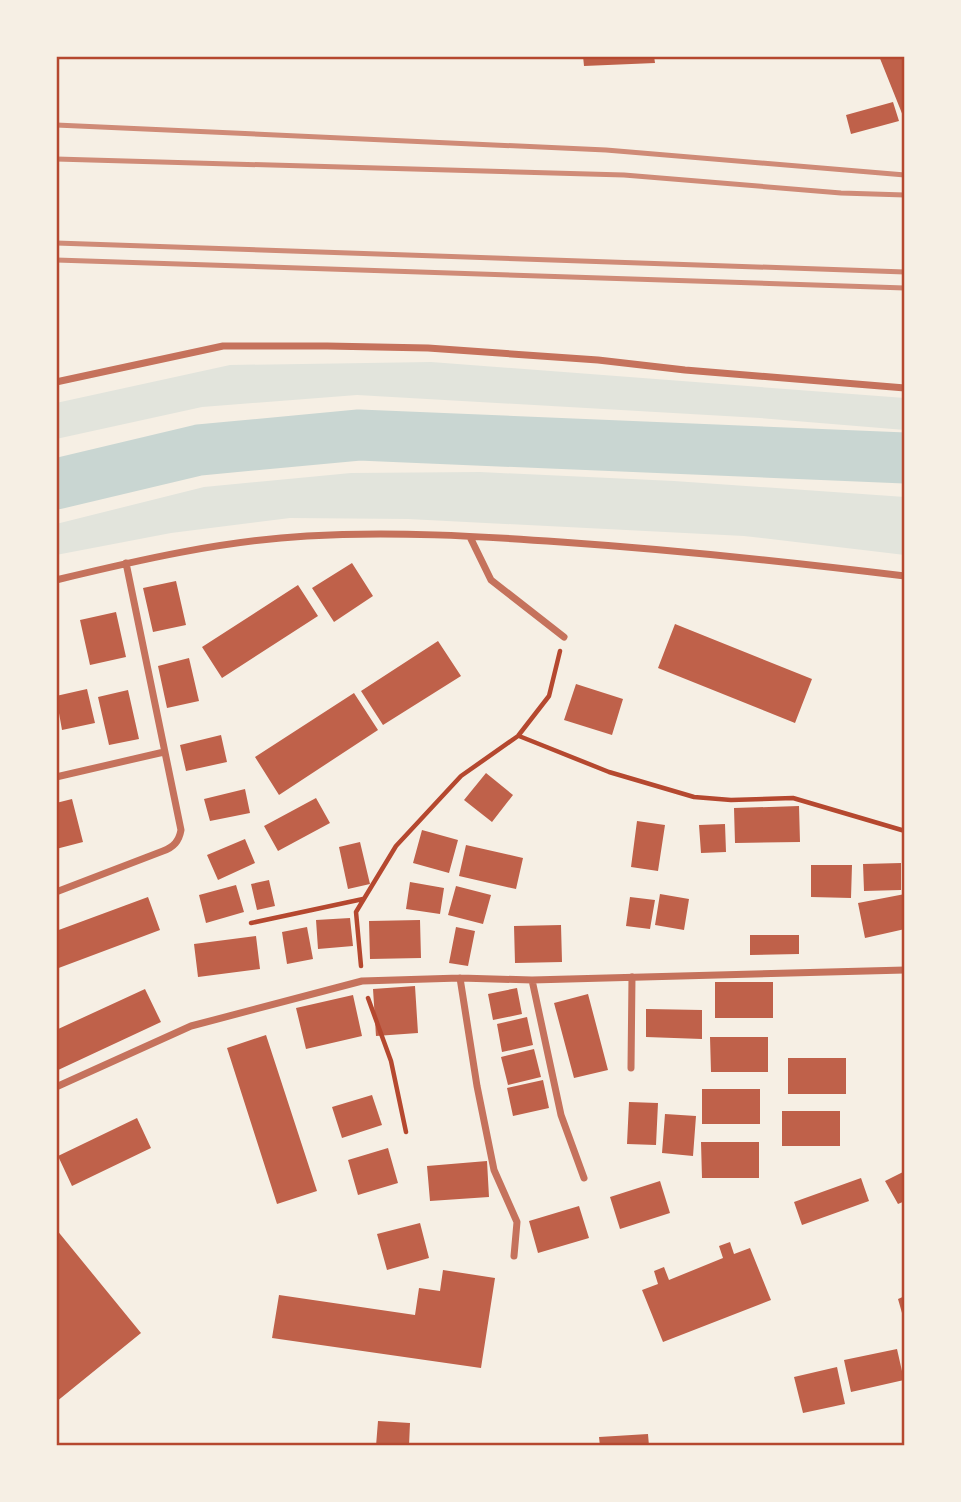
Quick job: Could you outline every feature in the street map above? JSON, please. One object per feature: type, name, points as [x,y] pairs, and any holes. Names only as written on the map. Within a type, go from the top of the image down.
[{"type":"street","points":[[56,382],[223,346],[327,346],[428,348],[598,359],[685,370],[905,388]]},
{"type":"street","points":[[56,580],[195,549],[305,536],[415,534],[662,549],[905,576]]},
{"type":"street","points":[[470,537],[492,580],[564,637]]},
{"type":"street","points":[[56,892],[163,852],[176,844],[181,830],[126,563]]},
{"type":"street","points":[[56,777],[164,752]]},
{"type":"street","points":[[56,1087],[191,1026],[362,981],[460,978],[533,980],[905,970]]},
{"type":"street","points":[[631,1068],[632,976]]},
{"type":"street","points":[[460,978],[494,1170],[517,1222],[514,1256]]},
{"type":"street","points":[[533,980],[561,1115],[584,1178]]},
{"type":"path","points":[[406,1132],[391,1061],[362,981],[356,912],[396,846],[461,776],[518,736],[549,696],[564,637]]},
{"type":"path","points":[[518,736],[609,772],[694,797],[731,800],[793,798],[905,831]]},
{"type":"path","points":[[251,923],[364,898]]},
{"type":"shaded area","points":[[431,362],[905,398],[905,430],[760,418],[357,395],[202,407],[56,439],[56,403],[230,365]]},
{"type":"shaded area","points":[[480,472],[674,481],[905,497],[905,555],[744,536],[408,519],[290,518],[171,533],[56,555],[56,524],[204,487],[351,473]]},
{"type":"building","points":[[583,56],[654,56],[655,63],[584,66]]},
{"type":"building","points":[[879,56],[905,56],[905,121]]},
{"type":"building","points":[[893,102],[899,121],[851,134],[846,115]]},
{"type":"building","points":[[352,563],[373,596],[334,622],[312,588]]},
{"type":"building","points":[[176,581],[186,625],[153,632],[143,588]]},
{"type":"building","points":[[298,585],[318,616],[222,678],[202,647]]},
{"type":"building","points":[[116,612],[126,657],[90,665],[80,620]]},
{"type":"building","points":[[675,624],[812,679],[795,723],[658,668]]},
{"type":"building","points":[[438,641],[461,676],[383,725],[361,691]]},
{"type":"building","points":[[189,658],[199,701],[167,708],[158,666]]},
{"type":"building","points":[[576,684],[623,699],[612,735],[564,720]]},
{"type":"building","points":[[87,689],[95,723],[62,730],[56,696]]},
{"type":"building","points":[[128,690],[139,739],[109,745],[98,697]]},
{"type":"building","points":[[354,693],[378,730],[279,795],[255,757]]},
{"type":"building","points":[[221,735],[227,762],[186,771],[180,745]]},
{"type":"building","points":[[486,773],[513,795],[492,822],[464,800]]},
{"type":"building","points":[[245,789],[250,813],[210,821],[204,799]]},
{"type":"building","points":[[316,798],[330,823],[278,851],[264,826]]},
{"type":"building","points":[[72,799],[83,842],[56,849],[56,803]]},
{"type":"building","points":[[799,806],[800,842],[735,843],[734,808]]},
{"type":"building","points":[[637,821],[665,825],[658,871],[631,867]]},
{"type":"building","points":[[725,824],[726,852],[701,853],[699,825]]},
{"type":"building","points":[[422,830],[458,840],[449,873],[413,863]]},
{"type":"building","points":[[245,839],[255,863],[218,880],[207,855]]},
{"type":"building","points":[[360,842],[370,884],[348,889],[339,847]]},
{"type":"building","points":[[466,845],[523,858],[516,889],[459,876]]},
{"type":"building","points":[[901,863],[901,890],[864,891],[863,864]]},
{"type":"building","points":[[811,865],[852,865],[851,898],[811,897]]},
{"type":"building","points":[[269,880],[275,906],[257,910],[251,884]]},
{"type":"building","points":[[410,882],[444,888],[440,914],[406,909]]},
{"type":"building","points":[[236,885],[244,912],[206,923],[199,895]]},
{"type":"building","points":[[456,886],[491,895],[483,924],[448,915]]},
{"type":"building","points":[[660,894],[689,899],[684,930],[655,925]]},
{"type":"building","points":[[905,894],[905,929],[865,938],[858,903]]},
{"type":"building","points":[[148,897],[160,930],[56,969],[56,931]]},
{"type":"building","points":[[630,897],[655,900],[650,929],[626,926]]},
{"type":"building","points":[[350,918],[353,946],[318,949],[316,920]]},
{"type":"building","points":[[420,920],[421,958],[370,959],[369,921]]},
{"type":"building","points":[[561,925],[562,962],[515,963],[514,926]]},
{"type":"building","points":[[307,927],[313,959],[287,964],[282,932]]},
{"type":"building","points":[[456,927],[475,931],[468,966],[449,963]]},
{"type":"building","points":[[750,935],[799,935],[799,954],[750,955]]},
{"type":"building","points":[[256,936],[260,969],[198,977],[194,944]]},
{"type":"building","points":[[715,982],[773,982],[773,1018],[715,1018]]},
{"type":"building","points":[[415,986],[418,1033],[376,1036],[373,989]]},
{"type":"building","points":[[517,988],[522,1014],[493,1020],[488,994]]},
{"type":"building","points":[[145,989],[161,1022],[56,1071],[56,1030]]},
{"type":"building","points":[[588,994],[608,1070],[574,1078],[554,1003]]},
{"type":"building","points":[[353,995],[362,1036],[306,1049],[296,1008]]},
{"type":"building","points":[[646,1009],[702,1010],[702,1039],[646,1037]]},
{"type":"building","points":[[527,1017],[533,1045],[502,1052],[497,1024]]},
{"type":"building","points":[[266,1035],[317,1191],[277,1204],[227,1048]]},
{"type":"building","points":[[710,1037],[768,1037],[768,1072],[711,1072]]},
{"type":"building","points":[[534,1049],[541,1077],[508,1085],[501,1057]]},
{"type":"building","points":[[788,1058],[846,1058],[846,1094],[788,1094]]},
{"type":"building","points":[[543,1080],[549,1108],[513,1116],[507,1088]]},
{"type":"building","points":[[702,1089],[760,1089],[760,1124],[702,1124]]},
{"type":"building","points":[[372,1095],[382,1125],[342,1138],[332,1107]]},
{"type":"building","points":[[629,1102],[658,1103],[656,1145],[627,1144]]},
{"type":"building","points":[[782,1111],[840,1111],[840,1146],[782,1146]]},
{"type":"building","points":[[665,1114],[696,1116],[693,1156],[662,1153]]},
{"type":"building","points":[[137,1118],[151,1148],[72,1186],[58,1156]]},
{"type":"building","points":[[701,1142],[759,1142],[759,1178],[702,1178]]},
{"type":"building","points":[[388,1148],[398,1183],[358,1195],[348,1160]]},
{"type":"building","points":[[487,1161],[489,1197],[430,1201],[427,1166]]},
{"type":"building","points":[[905,1171],[905,1201],[898,1204],[885,1181]]},
{"type":"building","points":[[861,1178],[869,1201],[802,1225],[794,1202]]},
{"type":"building","points":[[660,1181],[670,1213],[620,1229],[610,1197]]},
{"type":"building","points":[[579,1206],[589,1238],[538,1253],[529,1221]]},
{"type":"building","points":[[420,1223],[429,1258],[387,1270],[377,1234]]},
{"type":"building","points":[[56,1229],[141,1333],[56,1402]]},
{"type":"building","points":[[730,1242],[734,1254],[750,1248],[771,1300],[663,1342],[642,1290],[658,1284],[654,1271],[664,1267],[669,1280],[723,1258],[719,1246]]},
{"type":"building","points":[[443,1270],[495,1278],[481,1368],[272,1338],[279,1295],[415,1315],[419,1288],[440,1291]]},
{"type":"building","points":[[905,1296],[905,1320],[904,1320],[898,1299]]},
{"type":"building","points":[[897,1349],[904,1380],[851,1392],[844,1360]]},
{"type":"building","points":[[837,1367],[845,1404],[803,1413],[794,1377]]},
{"type":"building","points":[[378,1421],[410,1423],[409,1446],[376,1446]]},
{"type":"building","points":[[648,1434],[649,1446],[600,1446],[599,1437]]},
{"type":"waterway","points":[[56,484],[199,450],[359,435],[905,458]]},
{"type":"railway","points":[[56,125],[606,150],[905,175]]},
{"type":"railway","points":[[56,159],[624,175],[841,193],[905,195]]},
{"type":"railway","points":[[56,243],[905,272]]},
{"type":"railway","points":[[56,260],[905,288]]}]
